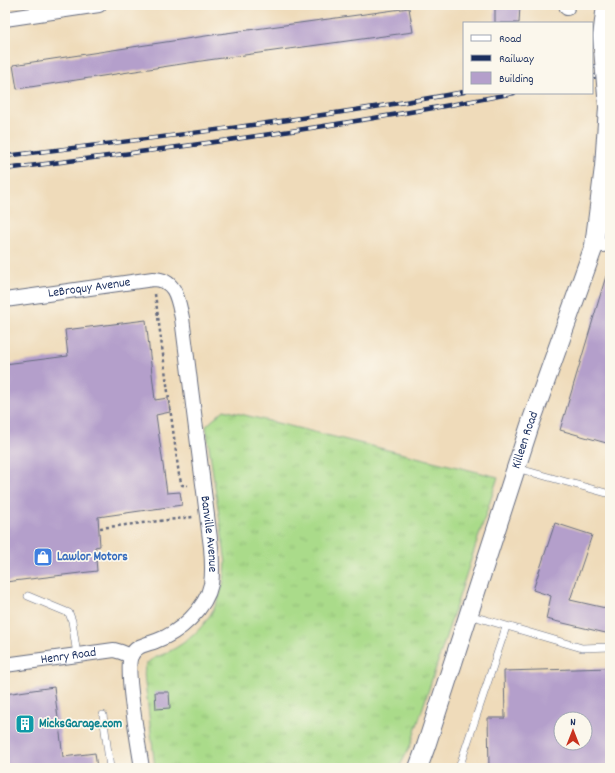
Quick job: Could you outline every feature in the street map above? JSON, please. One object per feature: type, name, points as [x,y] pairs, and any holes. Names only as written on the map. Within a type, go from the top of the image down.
[{"type":"street","points":[[5,19],[99,5]]},
{"type":"street","name":"Killeen Road","points":[[418,768],[532,417],[602,245],[604,167],[608,107],[602,36],[606,5]]},
{"type":"street","name":"LeBroquy Avenue","points":[[5,300],[152,279],[165,281],[171,286]]},
{"type":"street","name":"Banville Avenue","points":[[131,656],[134,650],[141,646],[157,641],[177,631],[193,616],[205,599],[211,585],[213,570],[182,318],[178,299],[171,286]]},
{"type":"street","name":"Henry Road","points":[[5,665],[114,650],[131,656]]},
{"type":"street","points":[[131,656],[129,662],[130,683],[142,768]]},
{"type":"lane","points":[[516,468],[610,494]]},
{"type":"lane","points":[[28,596],[69,613],[72,621],[77,655]]},
{"type":"lane","points":[[468,615],[582,648],[610,647]]},
{"type":"lane","points":[[459,768],[506,627]]},
{"type":"lane","points":[[103,715],[110,768]]},
{"type":"path","points":[[152,279],[159,319],[179,475],[182,485],[203,485]]},
{"type":"path","points":[[100,528],[207,515]]},
{"type":"green space","points":[[224,410],[498,477],[411,744],[399,768],[155,768],[144,674],[145,667],[152,659],[167,653],[182,644],[203,625],[217,603],[224,577],[226,563],[206,426]]},
{"type":"building","points":[[495,5],[520,5],[519,22],[495,22]]},
{"type":"building","points":[[409,8],[413,32],[208,60],[17,89],[13,65],[219,34]]},
{"type":"building","points":[[606,276],[610,276],[610,444],[560,430]]},
{"type":"building","points":[[146,320],[155,400],[168,398],[170,412],[156,415],[167,493],[180,492],[182,505],[98,517],[100,546],[95,547],[97,571],[5,582],[5,364],[68,356],[65,330]]},
{"type":"building","points":[[555,523],[592,535],[570,600],[610,609],[610,634],[546,619],[551,596],[533,590]]},
{"type":"building","points":[[610,668],[610,767],[489,768],[488,718],[505,718],[504,671]]},
{"type":"building","name":"MicksGarage.com","points":[[54,687],[63,757],[95,753],[97,768],[5,768],[5,694]]},
{"type":"building","points":[[155,692],[169,692],[170,708],[156,709]]},
{"type":"railway","points":[[593,67],[610,63]]},
{"type":"railway","points":[[593,77],[610,73]]},
{"type":"railway","points":[[5,156],[350,111],[463,92]]},
{"type":"railway","points":[[5,169],[324,126],[509,94]]},
{"type":"place","name":"Lawlor Motors","points":[[43,557]]},
{"type":"place","name":"MicksGarage.com","points":[[25,724]]}]
